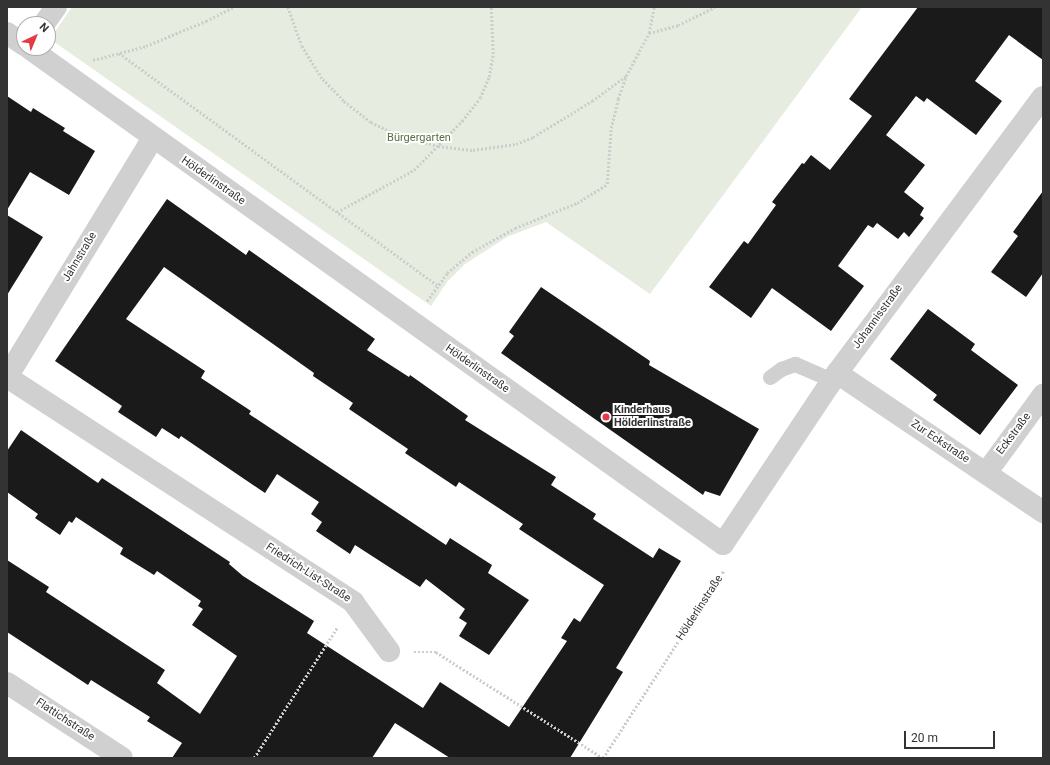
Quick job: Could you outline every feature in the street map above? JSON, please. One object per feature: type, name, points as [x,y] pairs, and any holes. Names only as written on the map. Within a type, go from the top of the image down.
[{"type":"street","points":[[50,16],[56,7]]},
{"type":"street","points":[[7,33],[16,39]]},
{"type":"street","name":"Hölderlinstraße","points":[[40,56],[723,544]]},
{"type":"street","name":"Johannisstraße","points":[[723,544],[834,376],[1043,97]]},
{"type":"street","name":"Jahnstraße","points":[[7,377],[153,138]]},
{"type":"street","name":"Zur Eckstraße","points":[[834,376],[986,473],[1043,512]]},
{"type":"street","name":"Friedrich-List-Straße","points":[[7,377],[353,602],[389,651]]},
{"type":"street","name":"Eckstraße","points":[[986,473],[1043,395]]},
{"type":"street","name":"Flattichstraße","points":[[7,683],[122,758]]},
{"type":"lane","points":[[770,377],[781,369],[795,364],[834,376]]},
{"type":"path","points":[[57,68],[146,46],[206,21],[233,7]]},
{"type":"path","points":[[288,7],[302,46],[323,80],[344,101],[371,122],[398,135],[438,146],[473,150],[516,144],[533,137],[585,105],[626,76]]},
{"type":"path","points":[[337,212],[414,170],[438,146],[480,98],[489,76],[493,30],[491,7]]},
{"type":"path","points":[[414,324],[437,285],[457,263],[472,252],[515,228],[577,203],[607,184],[611,128],[626,76],[649,33],[654,7]]},
{"type":"path","points":[[649,33],[678,25],[715,7]]},
{"type":"path","points":[[119,53],[437,285]]},
{"type":"path","name":"Hölderlinstraße","points":[[603,758],[724,572],[723,544]]},
{"type":"path","points":[[254,758],[353,602]]},
{"type":"path","points":[[389,651],[436,652],[603,758]]},
{"type":"green space","name":"Bürgergarten","points":[[72,7],[862,7],[650,294],[546,222],[507,237],[465,264],[447,282],[431,306],[56,43],[56,30]]},
{"type":"building","points":[[918,7],[1043,7],[1043,60],[1009,35],[975,81],[1002,101],[976,135],[927,98],[924,102],[916,96],[886,135],[925,165],[904,192],[924,208],[920,215],[924,218],[909,237],[904,232],[898,239],[877,223],[873,228],[868,225],[838,266],[864,286],[831,331],[772,288],[751,318],[709,287],[744,241],[748,244],[776,205],[772,202],[802,163],[804,164],[811,155],[830,170],[872,116],[849,99]]},
{"type":"building","points":[[7,96],[31,112],[33,108],[65,128],[63,131],[95,151],[69,195],[30,172],[7,210]]},
{"type":"building","points":[[1043,191],[1043,273],[1026,297],[991,272],[1018,236],[1013,232]]},
{"type":"building","points":[[167,199],[246,255],[249,250],[375,339],[367,350],[409,377],[410,375],[468,416],[465,420],[556,477],[551,485],[596,514],[593,519],[653,558],[659,548],[681,561],[616,668],[623,672],[570,758],[450,758],[395,723],[372,758],[172,758],[182,743],[147,721],[150,717],[91,680],[88,685],[7,632],[7,560],[49,587],[46,592],[165,670],[157,683],[200,714],[237,656],[192,625],[203,609],[198,606],[201,601],[157,571],[154,575],[120,554],[123,548],[76,517],[72,523],[69,521],[60,535],[35,518],[38,514],[7,492],[7,451],[21,430],[98,483],[102,478],[230,562],[229,564],[243,576],[314,621],[307,633],[423,708],[440,682],[509,727],[567,641],[561,638],[574,618],[580,622],[604,585],[519,529],[523,524],[459,482],[456,487],[405,453],[408,449],[349,409],[353,403],[313,376],[314,373],[164,267],[126,319],[205,371],[201,378],[251,411],[249,414],[446,545],[450,538],[492,565],[488,573],[529,600],[489,655],[459,636],[467,623],[459,618],[465,609],[426,579],[420,587],[355,545],[350,554],[316,531],[322,522],[311,514],[319,502],[277,474],[265,493],[181,436],[179,439],[162,428],[156,437],[118,412],[122,406],[55,361]]},
{"type":"building","points":[[7,215],[43,237],[7,295]]},
{"type":"building","points":[[541,287],[650,361],[649,365],[759,429],[720,496],[705,491],[703,495],[501,353],[514,336],[509,332]]},
{"type":"building","points":[[928,309],[975,344],[971,350],[1018,385],[980,435],[933,400],[937,395],[890,359]]},
{"type":"place","name":"Kinderhaus Hölderlinstraße","points":[[606,417]]}]
